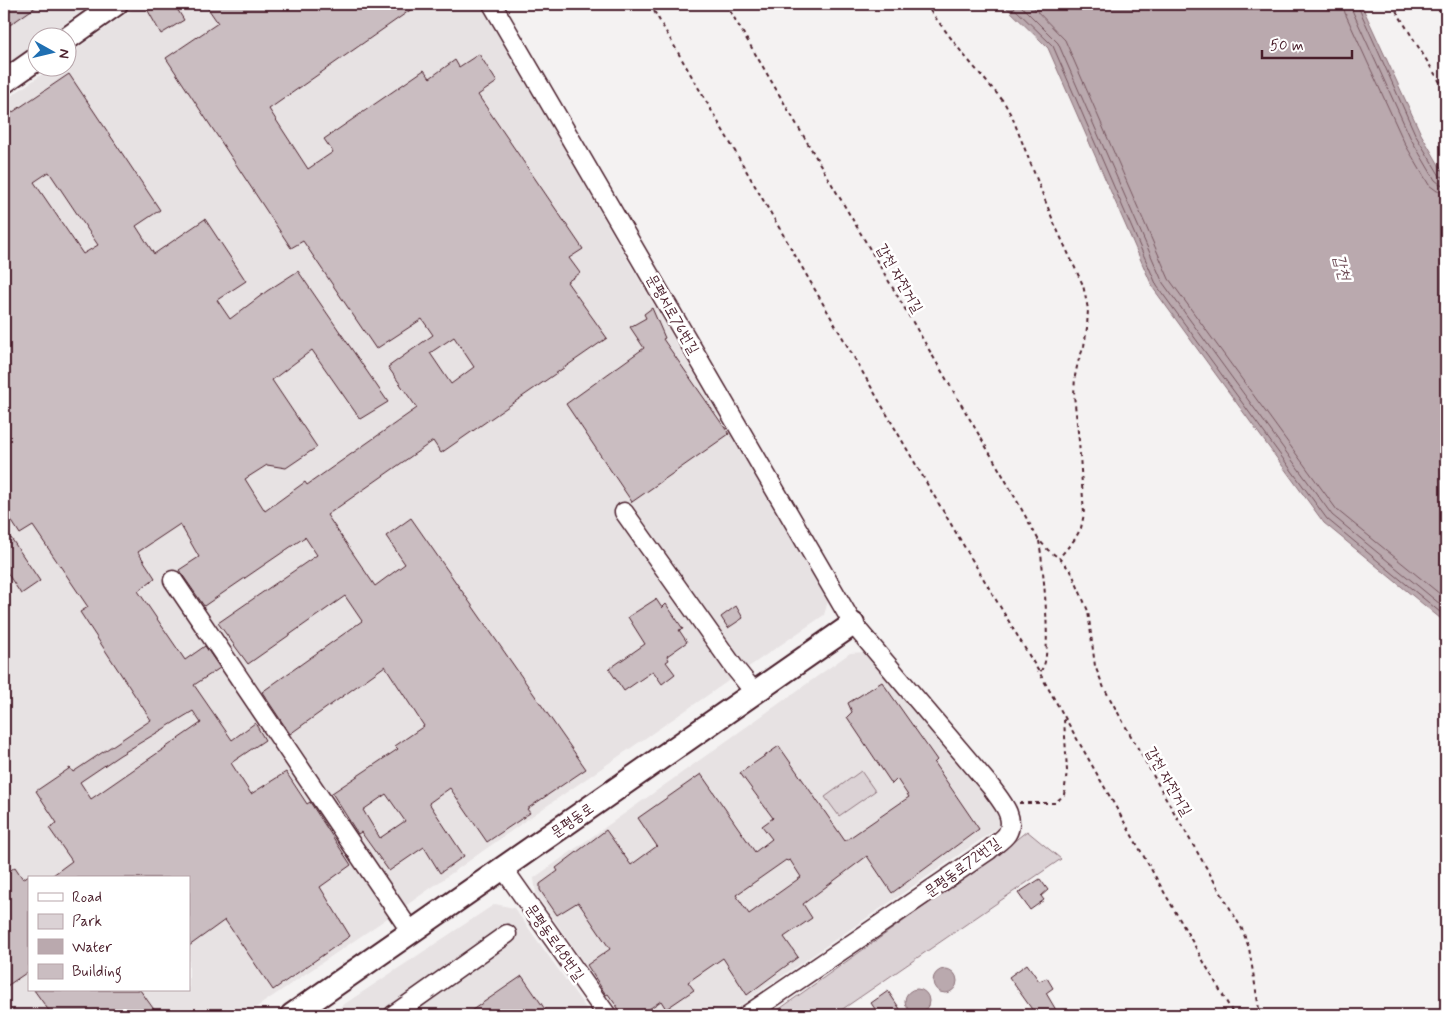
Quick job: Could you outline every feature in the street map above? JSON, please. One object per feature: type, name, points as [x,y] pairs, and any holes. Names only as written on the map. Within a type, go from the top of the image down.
[{"type":"main road","points":[[78,31],[116,4]]},
{"type":"main road","points":[[4,82],[28,65]]},
{"type":"main road","name":"문평동로","points":[[292,1015],[853,624]]},
{"type":"street","name":"문평서로76번길","points":[[492,4],[853,624]]},
{"type":"street","points":[[624,512],[754,693]]},
{"type":"street","points":[[173,580],[411,932]]},
{"type":"street","points":[[853,624],[991,787],[1009,814]]},
{"type":"street","name":"문평동로72번길","points":[[747,1015],[989,850],[1006,835],[1010,827],[1009,814]]},
{"type":"street","name":"문평동로48번길","points":[[503,868],[607,1015]]},
{"type":"street","points":[[393,1015],[507,934]]},
{"type":"path","points":[[650,4],[930,489],[1039,672],[1234,1015]]},
{"type":"path","name":"갑천 자전거길","points":[[726,4],[998,467],[1038,539],[1071,571],[1082,594],[1091,626],[1095,666],[1104,688],[1242,929],[1249,948],[1260,1015]]},
{"type":"path","points":[[925,4],[963,54],[1004,102],[1013,119],[1054,223],[1083,285],[1088,309],[1087,328],[1075,376],[1074,395],[1084,514],[1081,528],[1059,558]]},
{"type":"path","points":[[1392,4],[1446,92]]},
{"type":"path","points":[[1038,539],[1041,554],[1046,635],[1044,665],[1039,672]]},
{"type":"path","points":[[1009,814],[1019,802],[1055,803],[1064,795],[1067,771],[1064,717]]},
{"type":"shaded area","points":[[4,4],[92,4],[59,28],[28,28],[28,51],[4,68]]},
{"type":"shaded area","points":[[140,4],[482,4],[626,257],[828,601],[824,615],[535,814],[404,907],[176,571],[163,579],[389,917],[245,1015],[4,1015],[4,101],[37,78],[78,78],[78,48]]},
{"type":"shaded area","points":[[865,652],[956,754],[1002,812],[1002,825],[726,1015],[620,1015],[536,894],[534,878],[850,653]]},
{"type":"shaded area","points":[[495,904],[514,908],[591,1015],[328,1015]]},
{"type":"green space","points":[[861,771],[875,791],[839,816],[825,797]]},
{"type":"green space","points":[[1027,831],[1061,859],[834,1015],[771,1015],[998,854]]},
{"type":"water","name":"갑천","points":[[1003,4],[1361,4],[1421,134],[1446,177],[1446,623],[1324,523],[1153,288],[1048,48]]},
{"type":"water","points":[[945,969],[954,972],[957,981],[954,990],[945,993],[936,990],[933,981],[936,972]]},
{"type":"water","points":[[917,989],[926,992],[929,1001],[926,1010],[917,1013],[908,1010],[905,1001],[908,992]]},
{"type":"building","points":[[4,4],[40,4],[4,29]]},
{"type":"building","points":[[155,4],[174,4],[184,20],[161,34],[147,9]]},
{"type":"building","points":[[205,4],[419,4],[269,109],[308,169],[333,152],[324,139],[424,70],[430,78],[455,60],[459,67],[479,54],[497,82],[478,95],[583,249],[569,258],[580,273],[567,282],[607,338],[441,453],[433,441],[327,515],[375,586],[405,564],[386,536],[411,518],[586,769],[527,809],[530,813],[487,842],[450,788],[429,803],[464,856],[440,873],[424,847],[389,871],[361,832],[358,834],[332,793],[398,749],[395,746],[424,726],[385,666],[290,734],[262,692],[362,621],[345,596],[248,664],[218,623],[317,555],[305,537],[204,606],[179,570],[199,557],[180,524],[138,552],[155,578],[138,591],[185,660],[205,646],[220,668],[194,685],[232,740],[255,723],[265,740],[231,763],[251,794],[286,772],[307,804],[310,802],[351,865],[320,887],[350,936],[273,990],[225,920],[190,945],[190,876],[52,876],[72,861],[49,828],[57,823],[36,791],[70,768],[73,772],[151,720],[80,612],[88,607],[33,526],[20,534],[4,509],[4,118],[63,78],[72,78],[160,210],[136,226],[154,254],[205,219],[246,281],[217,300],[230,319],[267,291],[298,271],[388,402],[360,419],[312,350],[272,380],[317,447],[286,468],[267,465],[245,479],[265,511],[305,482],[307,485],[417,408],[388,367],[433,335],[422,319],[376,349],[303,241],[291,248],[166,58],[218,23]],"holes":[[[49,172],[98,245],[83,254],[34,182]],[[454,337],[474,367],[451,384],[430,353]],[[193,711],[201,723],[91,799],[80,782],[120,755]],[[386,794],[405,821],[380,838],[363,810]]]},
{"type":"building","points":[[652,308],[665,338],[663,339],[729,434],[632,502],[566,404],[644,348],[630,327],[646,318],[644,314]]},
{"type":"building","points":[[11,538],[40,581],[21,594],[4,568],[4,542]]},
{"type":"building","points":[[656,599],[662,608],[666,604],[683,629],[679,630],[687,642],[667,656],[669,660],[666,662],[675,674],[662,684],[653,671],[624,691],[609,669],[645,644],[628,617]]},
{"type":"building","points":[[736,606],[743,618],[728,628],[721,617]]},
{"type":"building","points":[[882,682],[937,760],[934,763],[979,829],[892,893],[867,856],[803,904],[812,918],[784,937],[798,957],[747,995],[723,958],[688,982],[694,990],[666,1009],[661,1001],[640,1015],[623,1015],[608,994],[606,995],[587,965],[610,949],[578,902],[557,915],[540,890],[540,884],[558,871],[556,868],[606,830],[631,865],[657,846],[638,818],[701,774],[755,852],[772,839],[762,826],[773,818],[740,773],[779,746],[845,841],[909,797],[897,779],[892,784],[847,717],[852,712],[848,703]],"holes":[[[790,860],[801,877],[749,914],[736,895]]]},
{"type":"building","points":[[15,867],[23,879],[29,876],[28,972],[4,988],[4,875]]},
{"type":"building","points":[[1040,879],[1048,890],[1041,896],[1044,900],[1030,910],[1018,893]]},
{"type":"building","points":[[1027,964],[1039,981],[1047,978],[1053,988],[1046,993],[1056,1010],[1047,1015],[1036,1015],[1009,977]]},
{"type":"building","points":[[522,976],[549,1015],[465,1015]]},
{"type":"building","points":[[888,991],[904,1015],[879,1015],[871,1003]]},
{"type":"building","points":[[35,992],[141,992],[158,1015],[52,1015]]}]
